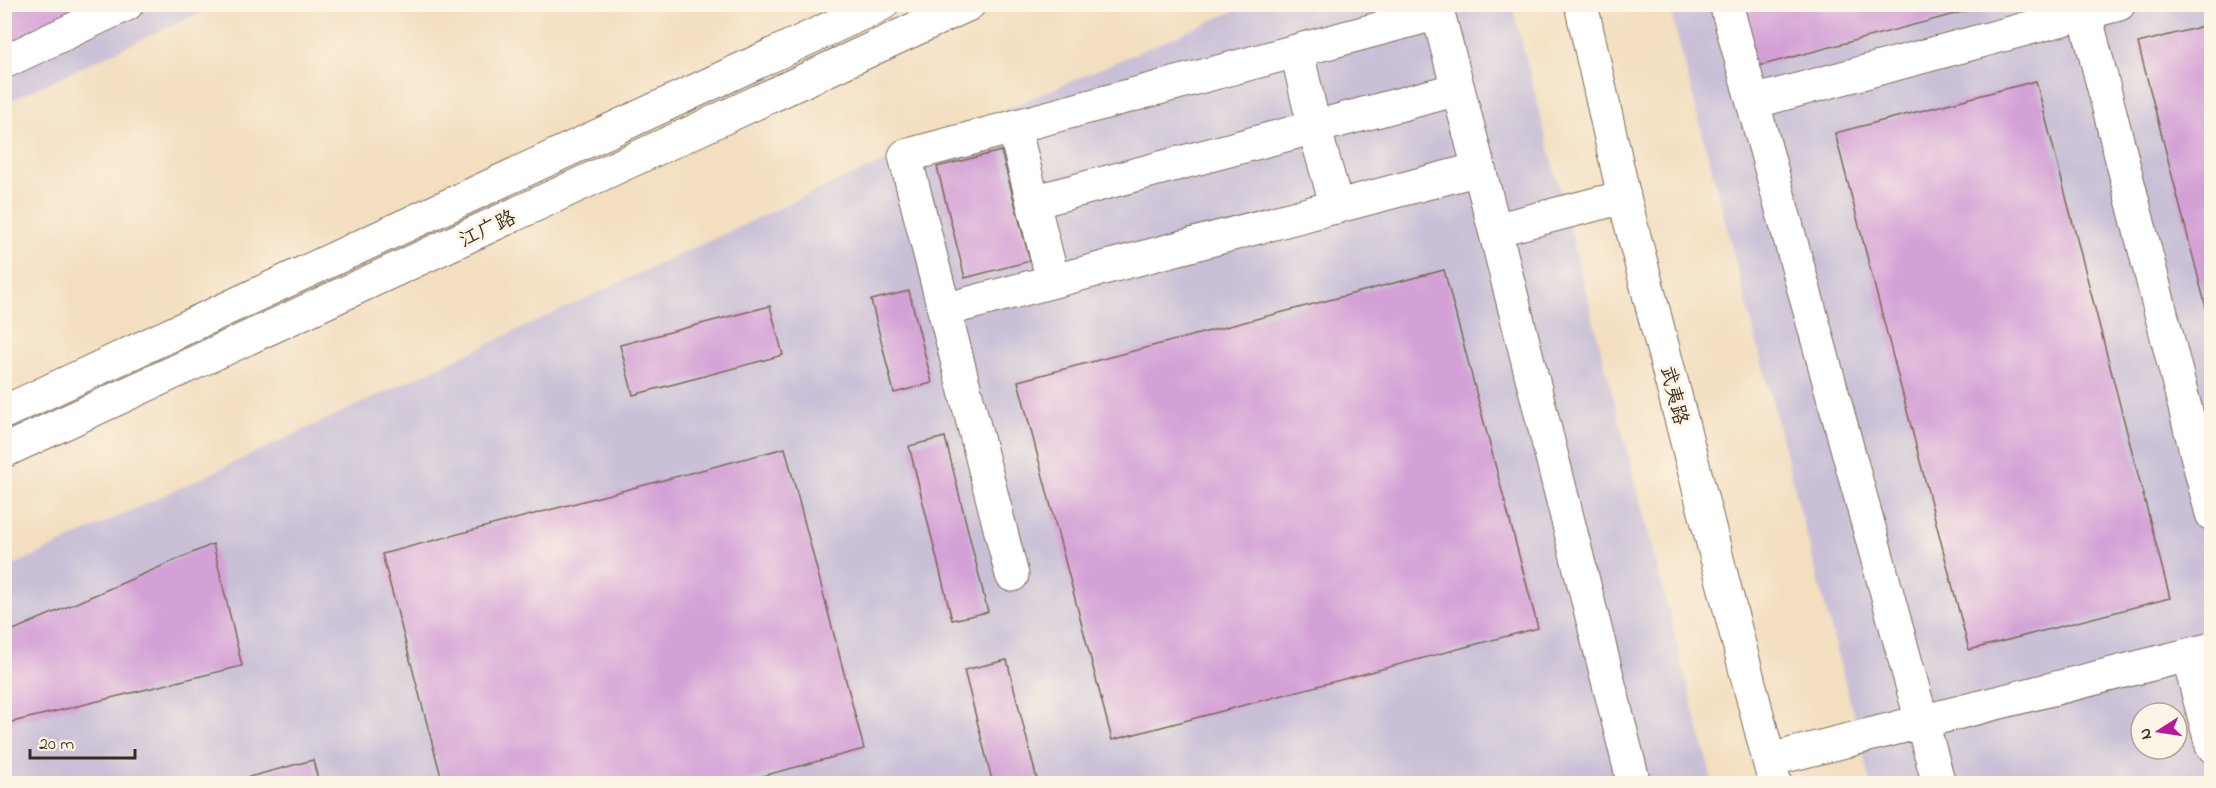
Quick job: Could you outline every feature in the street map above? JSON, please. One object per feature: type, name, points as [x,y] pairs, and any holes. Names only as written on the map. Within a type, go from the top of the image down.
[{"type":"main road","points":[[4,62],[127,4]]},
{"type":"main road","name":"江广路","points":[[4,412],[882,4]]},
{"type":"main road","name":"江广路","points":[[4,451],[969,4]]},
{"type":"main road","name":"武夷路","points":[[1581,4],[1624,197],[1772,772]]},
{"type":"main road","points":[[1726,4],[1939,783]]},
{"type":"main road","points":[[1753,102],[2119,4]]},
{"type":"main road","points":[[1012,574],[905,156],[1438,14],[1495,230],[1634,783]]},
{"type":"main road","points":[[2085,14],[2211,514]]},
{"type":"main road","points":[[1297,52],[1314,127],[1337,207]]},
{"type":"main road","points":[[1033,202],[1458,89]]},
{"type":"main road","points":[[1014,127],[1053,281]]},
{"type":"main road","points":[[944,310],[1479,169]]},
{"type":"main road","points":[[1495,230],[1624,197]]},
{"type":"main road","points":[[1772,772],[1923,721],[2200,652],[2211,746]]},
{"type":"shaded area","points":[[5,4],[216,5],[5,103]]},
{"type":"shaded area","points":[[1248,5],[1512,5],[1713,783],[5,783],[4,570],[807,195]]},
{"type":"shaded area","points":[[1669,5],[2211,5],[2211,783],[1871,783]]},
{"type":"building","points":[[4,4],[90,4],[4,45]]},
{"type":"building","points":[[1734,4],[1989,4],[1989,5],[1751,68]]},
{"type":"building","points":[[2212,24],[2212,327],[2211,327],[2138,43]]},
{"type":"building","points":[[2036,81],[2170,598],[1969,650],[1835,133]]},
{"type":"building","points":[[1001,151],[1030,261],[965,278],[937,167]]},
{"type":"building","points":[[1444,270],[1538,628],[1112,740],[1018,381]]},
{"type":"building","points":[[909,291],[932,383],[894,393],[871,300]]},
{"type":"building","points":[[770,306],[783,355],[633,395],[620,345]]},
{"type":"building","points":[[945,437],[988,612],[952,620],[909,446]]},
{"type":"building","points":[[785,448],[864,749],[732,784],[443,784],[382,554]]},
{"type":"building","points":[[213,544],[242,666],[4,724],[4,634]]},
{"type":"building","points":[[1007,660],[1038,784],[993,784],[964,670]]},
{"type":"building","points":[[313,760],[319,784],[226,784],[226,783]]}]
